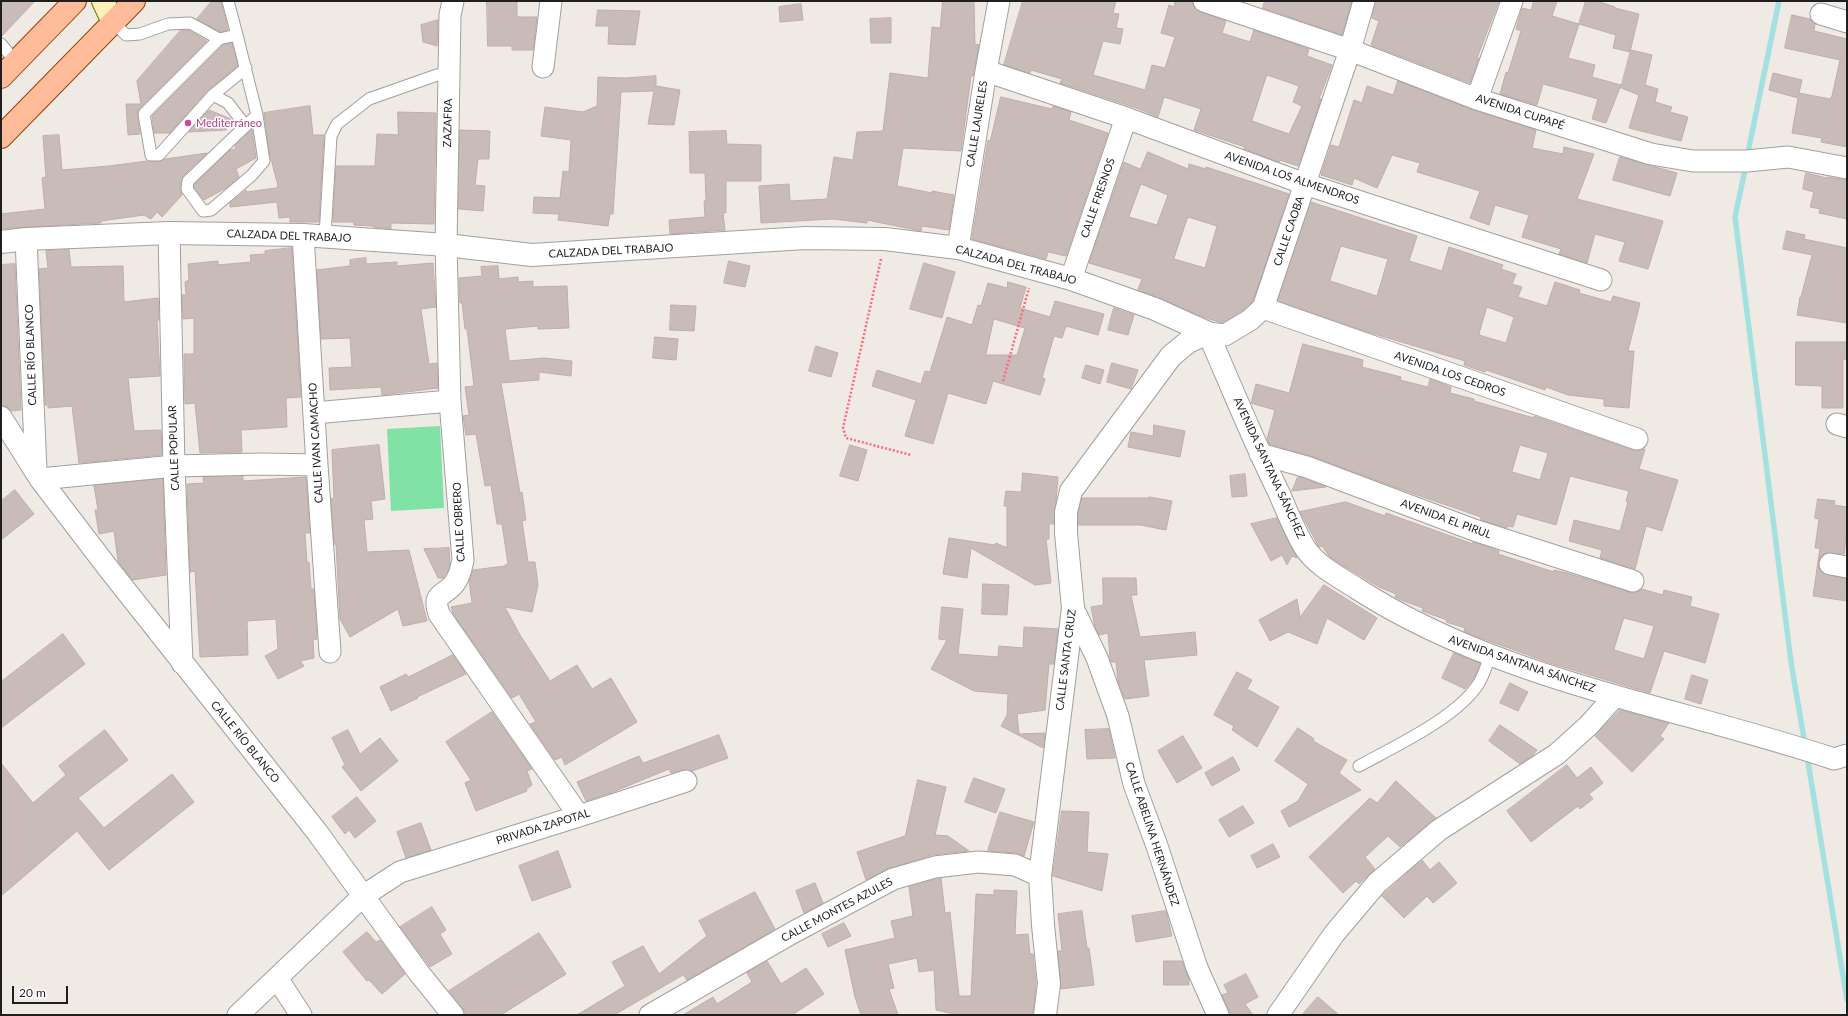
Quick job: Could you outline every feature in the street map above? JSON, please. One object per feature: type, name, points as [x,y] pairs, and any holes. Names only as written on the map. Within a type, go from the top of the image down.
[{"type":"main road","points":[[9,69],[75,1]]},
{"type":"main road","points":[[103,1],[113,22]]},
{"type":"main road","points":[[1,137],[134,1]]},
{"type":"street","name":"ZAZAFRA","points":[[446,245],[450,15],[452,1]]},
{"type":"street","points":[[544,67],[551,1]]},
{"type":"street","name":"CALLE LAURELES","points":[[958,248],[986,70],[999,1]]},
{"type":"street","name":"AVENIDA CUPAPÉ","points":[[1204,1],[1350,50],[1477,99],[1651,154],[1693,161],[1747,161],[1788,157],[1847,168]]},
{"type":"street","name":"CALLE CAOBA","points":[[1263,308],[1350,50],[1364,1]]},
{"type":"street","points":[[1477,99],[1512,1]]},
{"type":"street","points":[[1821,14],[1847,22]]},
{"type":"street","name":"AVENIDA LOS ALMENDROS","points":[[986,70],[1126,118],[1305,184],[1601,280]]},
{"type":"street","name":"CALLE FRESNOS","points":[[1071,279],[1126,118]]},
{"type":"street","name":"CALZADA DEL TRABAJO","points":[[1,242],[26,239],[169,233],[303,234],[446,245],[532,255],[805,238],[885,239],[958,248],[1071,279],[1155,309],[1208,333]]},
{"type":"street","name":"CALLE POPULAR","points":[[169,233],[174,466],[182,663]]},
{"type":"street","name":"CALLE IVAN CAMACHO","points":[[303,234],[330,652]]},
{"type":"street","name":"CALLE RÍO BLANCO","points":[[26,239],[38,475]]},
{"type":"street","name":"CALLE OBRERO","points":[[446,245],[450,401],[463,560],[461,574],[453,585],[438,596],[435,604],[439,614],[579,816]]},
{"type":"street","points":[[1208,333],[1225,334],[1250,320],[1263,308]]},
{"type":"street","name":"AVENIDA LOS CEDROS","points":[[1263,308],[1637,439]]},
{"type":"street","name":"AVENIDA SANTANA SÁNCHEZ","points":[[1208,333],[1260,454],[1306,548],[1321,565],[1380,604],[1450,639],[1490,655],[1616,696],[1834,759],[1847,755]]},
{"type":"street","name":"CALLE SANTA CRUZ","points":[[1045,1015],[1049,984],[1040,876],[1073,608],[1066,533],[1066,512],[1071,491],[1171,356],[1188,342],[1208,333]]},
{"type":"street","points":[[314,413],[450,401]]},
{"type":"street","name":"CALLE RÍO BLANCO","points":[[1,417],[38,475],[182,663],[317,832],[363,896],[453,1015]]},
{"type":"street","name":"AVENIDA EL PIRUL","points":[[1260,454],[1307,467],[1474,530],[1633,581]]},
{"type":"street","points":[[38,475],[174,466],[262,464],[317,465]]},
{"type":"street","name":"CALLE ABELINA HERNÁNDEZ","points":[[1073,608],[1097,658],[1115,709],[1134,784],[1157,846],[1196,968],[1218,1015]]},
{"type":"street","points":[[1278,1015],[1334,934],[1377,883],[1438,830],[1557,754],[1589,725],[1616,696]]},
{"type":"street","name":"PRIVADA ZAPOTAL","points":[[238,1015],[363,896],[400,872],[686,781]]},
{"type":"street","name":"CALLE MONTES AZULES","points":[[650,1015],[792,933],[893,879],[935,867],[978,862],[1015,865],[1040,876]]},
{"type":"street","points":[[277,978],[301,1015]]},
{"type":"lane","points":[[228,1],[257,115],[264,161],[252,175],[210,210],[203,211],[187,190],[188,181],[257,115]]},
{"type":"lane","points":[[113,22],[126,36],[140,34],[168,24],[190,23],[219,39]]},
{"type":"lane","points":[[236,35],[219,39],[144,114],[150,155],[159,155],[213,95],[246,68]]},
{"type":"lane","points":[[1,44],[9,69]]},
{"type":"lane","points":[[325,236],[331,136],[336,124],[369,99],[437,75],[449,74]]},
{"type":"lane","points":[[213,95],[228,103],[245,125]]},
{"type":"lane","points":[[1359,766],[1438,721],[1466,699],[1479,683],[1490,655]]},
{"type":"path","points":[[885,239],[843,428],[846,438],[911,455]]},
{"type":"path","points":[[1003,380],[1034,270]]},
{"type":"green space","points":[[440,426],[444,508],[391,511],[387,429]]},
{"type":"building","points":[[1,1],[35,1],[1,37]]},
{"type":"building","points":[[212,1],[221,1],[228,30],[220,32],[197,19]]},
{"type":"building","points":[[487,1],[517,1],[517,17],[537,17],[533,50],[512,50],[512,46],[488,46]]},
{"type":"building","points":[[943,1],[974,1],[975,44],[979,45],[973,76],[971,76],[961,151],[903,148],[897,186],[932,193],[932,191],[954,195],[949,230],[922,226],[921,231],[867,220],[867,223],[833,219],[761,223],[759,186],[789,184],[790,201],[827,199],[834,157],[853,160],[857,132],[883,131],[890,73],[928,78],[932,27],[940,28]]},
{"type":"building","points":[[1023,1],[1116,1],[1113,13],[1119,14],[1116,28],[1123,29],[1120,44],[1103,41],[1093,75],[1145,90],[1152,65],[1165,68],[1175,37],[1161,33],[1169,5],[1174,7],[1175,1],[1192,1],[1195,9],[1200,12],[1226,21],[1222,33],[1250,42],[1254,30],[1309,49],[1307,56],[1332,65],[1319,99],[1321,99],[1298,166],[1280,160],[1279,162],[1244,149],[1245,147],[1194,130],[1201,109],[1164,97],[1158,117],[1139,109],[1060,83],[1062,79],[1031,70],[1030,73],[1004,65]],"holes":[[[1267,75],[1299,86],[1293,102],[1302,106],[1289,134],[1252,121]]]},
{"type":"building","points":[[1265,1],[1352,1],[1342,35],[1263,8]]},
{"type":"building","points":[[1376,1],[1499,1],[1477,58],[1479,58],[1470,83],[1371,45],[1379,21],[1372,18]]},
{"type":"building","points":[[1534,1],[1557,1],[1552,16],[1579,24],[1568,58],[1595,65],[1592,77],[1621,85],[1606,123],[1592,119],[1598,99],[1573,92],[1543,84],[1537,105],[1500,94],[1506,72],[1508,73],[1521,31],[1516,29],[1522,8],[1531,10]]},
{"type":"building","points":[[1586,1],[1597,1],[1615,8],[1639,14],[1630,52],[1613,48],[1616,35],[1579,24]]},
{"type":"building","points":[[801,4],[803,20],[780,22],[779,7]]},
{"type":"building","points":[[598,10],[640,11],[635,45],[608,44],[609,26],[596,26]]},
{"type":"building","points":[[1792,15],[1810,19],[1815,24],[1814,31],[1847,39],[1847,147],[1821,142],[1822,138],[1792,133],[1798,98],[1769,90],[1773,73],[1802,80],[1799,93],[1830,99],[1832,96],[1840,60],[1785,48]]},
{"type":"building","points":[[891,18],[891,43],[871,43],[870,19]]},
{"type":"building","points":[[438,20],[437,46],[423,42],[421,25]]},
{"type":"building","points":[[181,30],[188,30],[207,41],[139,109],[137,115],[140,134],[128,135],[126,104],[141,104],[137,81]]},
{"type":"building","points":[[232,43],[238,66],[208,90],[170,133],[154,133],[152,116],[223,45]]},
{"type":"building","points":[[1631,50],[1652,55],[1645,85],[1658,89],[1655,102],[1672,107],[1670,112],[1688,117],[1681,141],[1629,128],[1639,95],[1621,88]]},
{"type":"building","points":[[656,76],[656,86],[680,90],[674,125],[648,124],[654,91],[621,92],[613,214],[610,214],[608,226],[558,220],[559,214],[533,213],[534,197],[560,198],[563,171],[569,172],[571,140],[541,136],[545,107],[583,112],[597,106],[598,77],[625,78]]},
{"type":"building","points":[[1398,81],[1473,110],[1536,130],[1532,148],[1563,154],[1564,147],[1594,154],[1577,199],[1663,221],[1648,269],[1619,261],[1625,242],[1595,234],[1587,263],[1559,254],[1561,249],[1522,237],[1529,215],[1495,205],[1489,225],[1470,218],[1480,191],[1417,172],[1420,163],[1392,155],[1377,188],[1354,178],[1352,185],[1321,175],[1331,145],[1339,147],[1354,100],[1362,103],[1367,86],[1393,95]]},
{"type":"building","points":[[1001,97],[1052,109],[1053,106],[1071,112],[1069,120],[1108,133],[1066,256],[1048,252],[1046,259],[972,239],[988,140],[990,141]]},
{"type":"building","points":[[310,106],[313,135],[324,135],[319,222],[290,222],[290,217],[279,218],[277,202],[230,207],[230,203],[246,190],[247,192],[276,188],[278,186],[269,151],[264,113]]},
{"type":"building","points":[[209,110],[231,119],[226,130],[189,132]]},
{"type":"building","points":[[398,112],[436,113],[434,224],[391,223],[391,229],[354,225],[354,222],[333,222],[336,166],[375,166],[377,134],[398,135]]},
{"type":"building","points":[[252,130],[256,158],[236,169],[239,177],[226,188],[204,200],[194,187],[195,184],[230,150],[236,149],[235,145]]},
{"type":"building","points":[[460,130],[490,131],[489,159],[478,159],[475,185],[485,186],[483,211],[459,209]]},
{"type":"building","points":[[726,131],[727,144],[761,145],[761,181],[726,181],[726,213],[723,213],[725,230],[670,234],[669,220],[705,217],[705,173],[690,173],[689,132]]},
{"type":"building","points":[[59,135],[62,170],[147,161],[159,162],[165,159],[207,153],[183,176],[180,188],[182,195],[162,217],[157,212],[151,219],[144,215],[101,221],[101,223],[1,229],[1,214],[45,209],[42,178],[46,177],[43,136]]},
{"type":"building","points":[[1148,152],[1188,169],[1189,164],[1206,169],[1206,167],[1289,194],[1253,301],[1243,310],[1222,323],[1138,290],[1142,279],[1089,263],[1124,162],[1140,169]],"holes":[[[1141,184],[1168,195],[1157,225],[1129,217]],[[1188,217],[1217,226],[1205,268],[1174,259]]]},
{"type":"building","points":[[1620,157],[1677,173],[1670,196],[1613,180]]},
{"type":"building","points":[[1806,173],[1827,178],[1847,180],[1847,219],[1819,213],[1820,209],[1810,207],[1814,192],[1803,189]]},
{"type":"building","points":[[1311,202],[1417,236],[1409,261],[1442,271],[1449,247],[1503,265],[1501,269],[1516,274],[1512,284],[1522,287],[1518,297],[1547,306],[1555,282],[1580,290],[1579,293],[1611,302],[1613,296],[1640,303],[1628,351],[1634,351],[1629,408],[1604,406],[1604,399],[1568,395],[1546,387],[1545,390],[1486,370],[1485,372],[1464,365],[1465,361],[1361,330],[1278,301]],"holes":[[[1341,246],[1388,259],[1377,296],[1330,281]],[[1487,307],[1514,317],[1506,343],[1479,335]]]},
{"type":"building","points":[[1787,231],[1805,235],[1804,239],[1847,248],[1847,323],[1797,315],[1800,297],[1812,255],[1783,249]]},
{"type":"building","points":[[292,248],[301,397],[286,398],[287,427],[241,430],[242,452],[200,453],[195,403],[185,404],[184,354],[194,354],[194,318],[183,319],[182,295],[186,295],[185,282],[189,280],[188,264],[218,261],[218,265],[251,262],[250,255],[265,254],[265,251]]},
{"type":"building","points":[[69,250],[71,267],[123,266],[124,302],[158,298],[159,320],[157,320],[160,376],[128,378],[134,431],[161,430],[162,455],[79,463],[72,406],[48,408],[48,405],[45,405],[39,269],[48,268],[46,251]]},
{"type":"building","points":[[366,258],[366,264],[397,262],[397,266],[433,263],[436,307],[421,309],[429,364],[437,363],[438,388],[382,395],[381,387],[330,390],[329,368],[352,367],[350,338],[321,339],[317,270],[350,266],[350,260]]},
{"type":"building","points":[[729,261],[750,266],[745,287],[724,283]]},
{"type":"building","points":[[924,263],[955,272],[942,318],[910,309]]},
{"type":"building","points":[[15,264],[21,410],[12,411],[1,405],[1,265]]},
{"type":"building","points":[[498,266],[499,279],[518,277],[518,282],[533,281],[533,287],[567,286],[569,328],[538,329],[538,326],[505,329],[509,361],[544,358],[572,361],[571,376],[539,372],[539,380],[501,383],[520,493],[522,492],[526,520],[522,521],[528,562],[535,562],[538,585],[532,612],[505,607],[520,635],[550,681],[577,665],[592,689],[611,678],[637,722],[565,765],[562,757],[555,760],[530,724],[536,722],[519,694],[512,698],[454,615],[451,607],[472,603],[469,581],[473,570],[505,566],[508,564],[502,524],[497,524],[491,485],[485,486],[476,434],[466,435],[463,416],[469,415],[465,387],[474,386],[467,329],[465,329],[462,303],[460,303],[459,278],[482,276],[481,267]]},
{"type":"building","points":[[1008,282],[1026,287],[1020,308],[1050,317],[1055,301],[1104,314],[1098,335],[1066,326],[1062,338],[1054,336],[1042,378],[1045,379],[1040,395],[993,381],[986,404],[948,393],[933,444],[905,436],[916,400],[872,386],[877,370],[921,384],[925,371],[930,372],[947,317],[972,325],[978,305],[981,306],[988,283],[1007,288]],"holes":[[[994,319],[1025,328],[1017,355],[986,355]]]},
{"type":"building","points":[[671,305],[696,306],[694,331],[670,330]]},
{"type":"building","points":[[1114,308],[1134,315],[1128,335],[1108,330]]},
{"type":"building","points":[[655,337],[678,339],[676,360],[653,358]]},
{"type":"building","points":[[1796,342],[1847,342],[1847,359],[1843,359],[1843,408],[1822,408],[1822,386],[1796,385]]},
{"type":"building","points":[[1303,344],[1363,360],[1362,367],[1401,377],[1400,380],[1428,387],[1430,379],[1451,387],[1450,393],[1474,399],[1474,401],[1534,418],[1534,416],[1633,450],[1645,449],[1639,469],[1678,480],[1662,531],[1646,526],[1635,569],[1600,558],[1602,550],[1569,541],[1574,520],[1620,531],[1628,502],[1626,501],[1629,491],[1570,476],[1556,525],[1517,514],[1513,527],[1507,526],[1507,528],[1481,520],[1481,517],[1311,456],[1269,444],[1267,439],[1275,410],[1251,403],[1256,384],[1289,393]],"holes":[[[1520,445],[1548,453],[1540,480],[1512,472]]]},
{"type":"building","points":[[816,346],[838,353],[831,377],[809,371]]},
{"type":"building","points":[[1112,363],[1138,370],[1131,389],[1107,382]]},
{"type":"building","points":[[1086,365],[1104,370],[1100,384],[1082,378]]},
{"type":"building","points":[[1154,425],[1185,431],[1180,457],[1128,447],[1131,432],[1153,436]]},
{"type":"building","points":[[379,445],[385,499],[371,501],[373,519],[364,520],[367,552],[409,550],[427,621],[403,626],[398,609],[350,637],[340,619],[336,544],[334,544],[331,499],[334,498],[332,450]]},
{"type":"building","points":[[850,445],[867,450],[858,481],[840,476]]},
{"type":"building","points":[[1023,473],[1058,477],[1054,524],[1049,524],[1049,539],[1046,539],[1051,583],[1035,585],[971,548],[967,578],[943,574],[949,538],[995,545],[996,543],[1007,548],[1007,506],[1004,506],[1006,491],[1021,492]]},
{"type":"building","points":[[1245,474],[1247,496],[1232,497],[1230,476]]},
{"type":"building","points":[[243,476],[243,481],[306,477],[310,533],[305,533],[307,563],[309,562],[311,589],[314,589],[317,639],[313,640],[314,658],[300,661],[304,666],[278,679],[265,656],[278,649],[276,619],[247,621],[248,655],[200,657],[195,571],[190,572],[187,484],[204,483],[203,477]]},
{"type":"building","points":[[1298,477],[1303,478],[1326,487],[1292,491]]},
{"type":"building","points":[[163,479],[166,575],[132,580],[118,561],[114,531],[99,534],[95,510],[98,510],[94,486]]},
{"type":"building","points":[[15,490],[34,514],[1,540],[1,501]]},
{"type":"building","points":[[1149,497],[1172,501],[1166,530],[1140,525],[1078,525],[1078,513],[1082,498]]},
{"type":"building","points":[[1818,499],[1835,501],[1834,505],[1847,507],[1847,532],[1844,554],[1826,553],[1821,556],[1818,562],[1819,568],[1823,573],[1847,579],[1847,601],[1813,596],[1820,548],[1815,548],[1819,519],[1815,518]]},
{"type":"building","points":[[1346,502],[1385,516],[1386,513],[1473,544],[1473,542],[1499,551],[1498,554],[1554,572],[1554,570],[1567,573],[1629,592],[1636,593],[1642,589],[1663,595],[1664,590],[1692,597],[1690,606],[1719,614],[1705,663],[1664,651],[1650,693],[1550,663],[1473,635],[1464,631],[1465,628],[1446,622],[1447,620],[1422,611],[1423,608],[1395,597],[1396,594],[1379,587],[1330,557],[1322,546],[1319,547],[1300,512]],"holes":[[[1624,618],[1654,626],[1644,659],[1614,650]]]},
{"type":"building","points":[[1277,518],[1297,558],[1292,556],[1287,565],[1282,555],[1271,561],[1251,524]]},
{"type":"building","points":[[449,548],[450,565],[448,571],[443,578],[438,578],[424,549]]},
{"type":"building","points":[[1103,578],[1136,578],[1137,595],[1131,595],[1140,637],[1195,632],[1197,655],[1144,660],[1149,696],[1125,699],[1118,681],[1116,662],[1111,662],[1108,633],[1099,635],[1095,627],[1091,607],[1103,605]]},
{"type":"building","points":[[983,584],[1009,585],[1007,615],[982,614]]},
{"type":"building","points":[[1324,585],[1377,618],[1364,640],[1327,618],[1317,644],[1288,632],[1270,641],[1259,620],[1297,599],[1300,617]]},
{"type":"building","points":[[942,607],[963,609],[958,654],[998,657],[999,646],[1023,648],[1024,627],[1058,629],[1054,664],[1049,664],[1045,710],[1017,714],[1019,734],[1045,733],[1043,748],[1001,726],[1007,715],[1008,694],[974,691],[931,669],[947,640],[939,639]]},
{"type":"building","points":[[63,634],[85,664],[1,728],[1,682]]},
{"type":"building","points":[[1454,653],[1480,663],[1475,677],[1465,689],[1442,678]]},
{"type":"building","points":[[453,655],[466,674],[391,711],[380,687],[406,674],[408,677]]},
{"type":"building","points":[[1237,672],[1252,680],[1247,689],[1279,707],[1257,747],[1232,730],[1234,726],[1214,715]]},
{"type":"building","points":[[1692,675],[1708,680],[1701,704],[1685,699]]},
{"type":"building","points":[[1510,683],[1528,692],[1518,711],[1500,703]]},
{"type":"building","points":[[1620,710],[1669,723],[1660,736],[1664,739],[1632,772],[1595,736]]},
{"type":"building","points":[[492,712],[532,769],[527,771],[532,785],[526,789],[527,791],[476,811],[465,783],[471,780],[446,742]]},
{"type":"building","points":[[1500,725],[1537,750],[1533,755],[1520,764],[1489,741]]},
{"type":"building","points":[[1298,728],[1314,739],[1313,741],[1347,760],[1339,773],[1361,790],[1289,827],[1281,811],[1298,801],[1308,784],[1275,761]]},
{"type":"building","points":[[1109,729],[1115,758],[1087,759],[1085,730]]},
{"type":"building","points":[[105,730],[128,760],[78,798],[104,828],[172,774],[194,802],[109,870],[77,831],[1,896],[1,763],[33,803],[66,775],[59,766]]},
{"type":"building","points":[[348,730],[360,754],[380,738],[398,761],[361,791],[342,767],[345,765],[332,738]]},
{"type":"building","points":[[719,735],[728,758],[692,771],[683,770],[671,773],[669,769],[613,792],[586,801],[577,782],[639,756],[643,763]]},
{"type":"building","points":[[1183,736],[1202,768],[1177,783],[1158,751]]},
{"type":"building","points":[[1233,757],[1240,770],[1212,786],[1205,773]]},
{"type":"building","points":[[1567,765],[1577,778],[1591,767],[1603,783],[1589,794],[1593,799],[1580,809],[1578,806],[1531,842],[1507,811]]},
{"type":"building","points":[[974,778],[1005,789],[996,813],[965,802]]},
{"type":"building","points":[[918,780],[946,787],[935,835],[948,836],[969,851],[932,855],[890,868],[866,880],[857,852],[905,836]]},
{"type":"building","points":[[1396,781],[1436,818],[1400,847],[1388,836],[1365,857],[1375,869],[1359,884],[1356,881],[1343,893],[1309,857],[1370,798],[1377,803]]},
{"type":"building","points":[[357,797],[376,821],[355,838],[349,830],[345,834],[332,817]]},
{"type":"building","points":[[1243,806],[1254,823],[1229,837],[1219,820]]},
{"type":"building","points":[[1062,811],[1089,812],[1087,852],[1108,854],[1102,891],[1053,876]]},
{"type":"building","points":[[1000,812],[1034,822],[1024,856],[1016,853],[988,851]]},
{"type":"building","points":[[421,823],[431,850],[406,858],[397,832]]},
{"type":"building","points":[[1273,844],[1280,857],[1257,868],[1251,856]]},
{"type":"building","points":[[558,851],[571,887],[532,901],[519,866]]},
{"type":"building","points":[[1422,860],[1430,870],[1439,862],[1457,883],[1433,903],[1427,896],[1404,918],[1382,896]]},
{"type":"building","points":[[941,878],[945,913],[950,912],[959,996],[971,996],[976,894],[994,895],[994,890],[1017,891],[1015,935],[1028,934],[1030,954],[1033,954],[1036,984],[1033,1015],[959,1015],[936,1010],[934,970],[919,972],[917,958],[888,964],[894,988],[889,989],[898,1015],[861,1015],[855,997],[845,950],[895,938],[891,921],[913,916],[909,887]]},
{"type":"building","points":[[815,883],[823,903],[804,913],[796,891]]},
{"type":"building","points":[[755,892],[775,929],[687,980],[683,975],[614,1015],[577,1015],[625,986],[612,962],[643,946],[659,974],[707,936],[699,921]]},
{"type":"building","points":[[432,907],[446,930],[440,934],[452,954],[430,967],[400,927]]},
{"type":"building","points":[[1082,911],[1094,985],[1061,989],[1058,951],[1062,951],[1058,914]]},
{"type":"building","points":[[1166,911],[1172,936],[1136,942],[1132,916]]},
{"type":"building","points":[[844,923],[851,936],[828,947],[822,934]]},
{"type":"building","points":[[367,932],[376,942],[380,940],[405,974],[382,994],[369,980],[367,981],[343,952]]},
{"type":"building","points":[[539,933],[566,974],[501,1015],[465,1015],[462,1007],[449,991]]},
{"type":"building","points":[[767,961],[781,984],[806,968],[824,994],[792,1015],[683,1015],[713,997],[717,1004],[752,982],[747,973]]},
{"type":"building","points":[[1164,961],[1182,961],[1189,979],[1189,985],[1164,985]]},
{"type":"building","points":[[1246,974],[1258,997],[1245,1004],[1253,1015],[1231,1015],[1222,995],[1228,993],[1224,985]]},
{"type":"building","points":[[1318,997],[1339,1015],[1302,1015]]},
{"type":"waterway","points":[[1747,157],[1779,1]]},
{"type":"waterway","points":[[1746,165],[1735,217],[1791,662],[1805,745]]},
{"type":"waterway","points":[[1807,756],[1847,1000]]},
{"type":"place","name":"Mediterráneo","points":[[188,123]]}]
